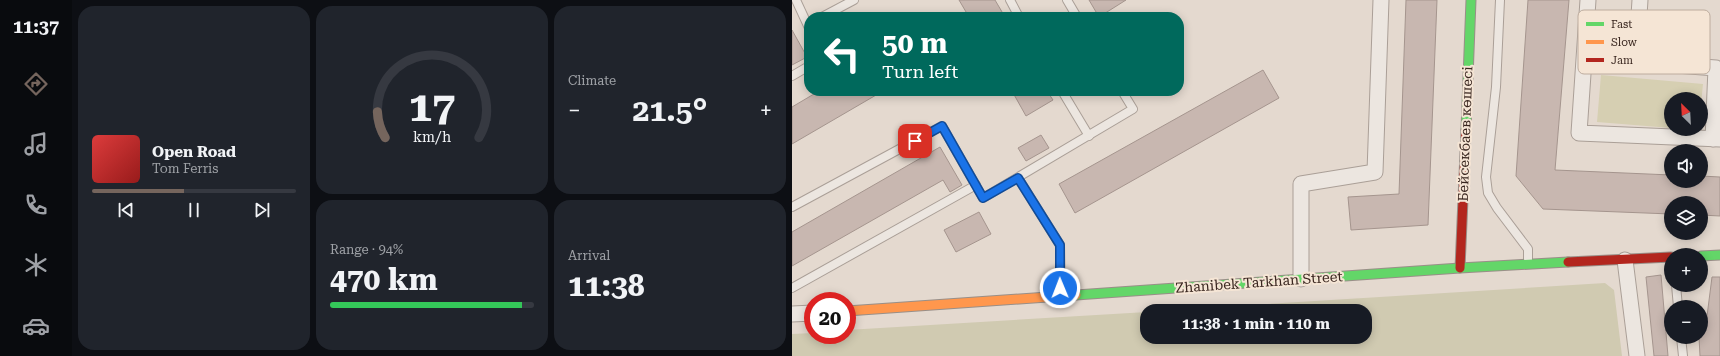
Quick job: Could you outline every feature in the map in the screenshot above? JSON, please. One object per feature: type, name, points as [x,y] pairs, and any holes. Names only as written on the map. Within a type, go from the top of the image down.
[{"type":"street","points":[[1302,279],[1301,184],[1375,172],[1381,0]]},
{"type":"street","name":"Бейсекбаев көшесі","points":[[1460,268],[1471,0]]},
{"type":"street","points":[[1587,10],[1588,0]]},
{"type":"street","points":[[1639,10],[1640,0]]},
{"type":"street","points":[[1583,74],[1579,133],[1717,139],[1716,68],[1710,68]]},
{"type":"street","points":[[1708,256],[1720,255]]},
{"type":"street","name":"Zhanibek Tarkhan Street","points":[[856,310],[1460,268],[1664,258]]},
{"type":"street","points":[[1625,260],[1637,356]]},
{"type":"street","points":[[792,314],[804,313]]},
{"type":"lane","points":[[796,0],[804,16]]},
{"type":"lane","points":[[831,12],[854,0]]},
{"type":"lane","points":[[1010,0],[1017,12]]},
{"type":"lane","points":[[1067,0],[1074,12]]},
{"type":"lane","points":[[1500,0],[1496,87],[1486,177],[1488,193],[1497,208],[1528,249],[1528,265]]},
{"type":"lane","points":[[792,76],[804,69]]},
{"type":"lane","points":[[1065,96],[1088,136]]},
{"type":"lane","points":[[792,207],[942,126],[983,198],[1133,110],[1125,96]]},
{"type":"lane","points":[[1018,178],[1060,245],[1061,296]]},
{"type":"lane","points":[[792,288],[976,185]]},
{"type":"lane","points":[[1682,344],[1683,356]]},
{"type":"shaded area","points":[[1601,75],[1703,84],[1702,92],[1664,92],[1664,127],[1597,122]]},
{"type":"shaded area","points":[[1605,283],[1614,290],[1622,356],[792,356],[792,334],[804,333],[804,344],[856,344],[856,329],[1140,312],[1140,344],[1372,344],[1372,304],[1268,304]]},
{"type":"building","points":[[959,0],[995,0],[1002,12],[966,12]]},
{"type":"building","points":[[1089,0],[1126,0],[1107,12],[1096,12]]},
{"type":"building","points":[[1406,0],[1437,0],[1428,225],[1351,230],[1348,197],[1399,194]]},
{"type":"building","points":[[1528,0],[1569,0],[1555,170],[1664,175],[1664,188],[1708,188],[1708,176],[1720,177],[1720,216],[1708,215],[1708,196],[1664,196],[1664,214],[1543,209],[1516,176]]},
{"type":"building","points":[[792,30],[804,52],[804,59],[792,65]]},
{"type":"building","points":[[1263,70],[1279,98],[1075,213],[1059,184]]},
{"type":"building","points":[[811,96],[874,96],[792,144],[792,107]]},
{"type":"building","points":[[1015,96],[1050,96],[1053,100],[1026,116]]},
{"type":"building","points":[[1041,135],[1049,148],[1026,161],[1018,148]]},
{"type":"building","points":[[940,147],[962,185],[950,192],[943,180],[792,266],[792,232]]},
{"type":"building","points":[[979,212],[991,234],[956,252],[944,230]]},
{"type":"building","points":[[1661,275],[1664,310],[1664,344],[1667,344],[1668,356],[1654,356],[1646,277]]},
{"type":"building","points":[[1712,277],[1720,277],[1720,356],[1700,356],[1699,344],[1708,344],[1708,308]]},
{"type":"traffic: fast","points":[[1466,130],[1471,0]]},
{"type":"traffic: fast","points":[[1708,256],[1720,255]]},
{"type":"traffic: fast","points":[[1076,295],[1460,268],[1568,262]]},
{"type":"traffic: slow","points":[[856,310],[1076,295]]},
{"type":"traffic: jam","points":[[1460,268],[1466,130]]},
{"type":"traffic: jam","points":[[1568,262],[1664,257]]},
{"type":"route","points":[[915,141],[942,126],[983,198],[1018,178],[1060,245],[1060,288]]}]
